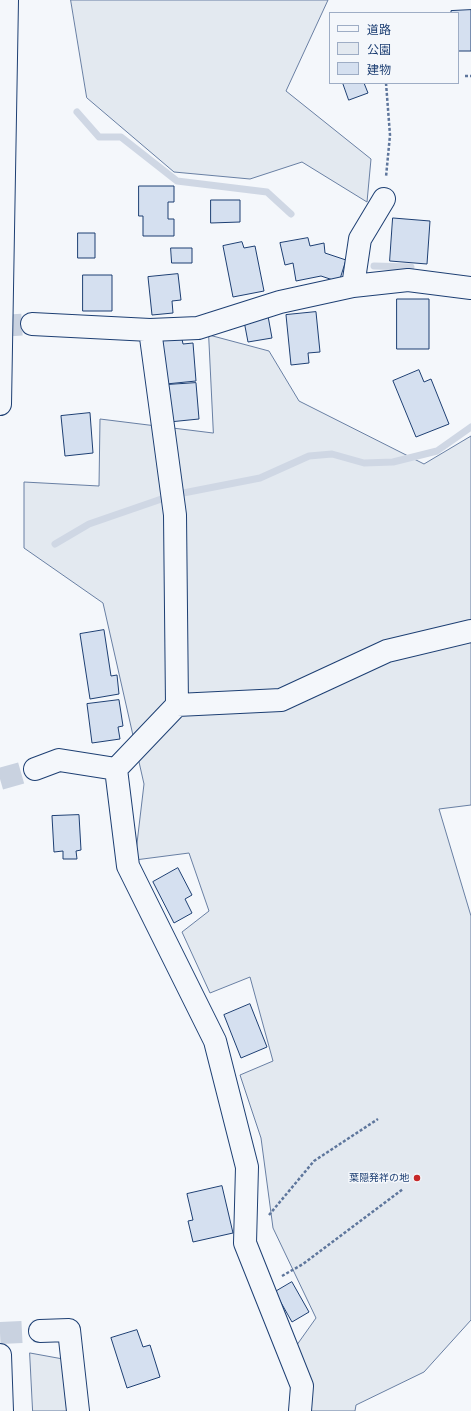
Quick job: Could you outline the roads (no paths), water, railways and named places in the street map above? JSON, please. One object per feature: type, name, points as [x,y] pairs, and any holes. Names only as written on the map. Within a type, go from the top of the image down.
[{"type":"main road","points":[[0,404],[7,0]]},
{"type":"main road","points":[[352,286],[360,239],[384,199]]},
{"type":"main road","points":[[32,324],[150,330],[198,328],[280,302],[352,286],[408,280],[471,288]]},
{"type":"main road","points":[[150,330],[174,515],[177,705]]},
{"type":"main road","points":[[116,769],[177,705],[281,700],[387,651],[471,631]]},
{"type":"main road","points":[[35,769],[59,760],[116,769]]},
{"type":"main road","points":[[116,769],[128,866],[215,1041],[247,1167],[246,1243],[302,1386],[300,1411]]},
{"type":"main road","points":[[40,1331],[69,1330],[78,1411]]},
{"type":"main road","points":[[0,1355],[2,1411]]},
{"type":"waterway","points":[[77,112],[99,137],[121,137],[177,181],[267,192],[291,214]]},
{"type":"waterway","points":[[374,266],[411,267]]},
{"type":"waterway","points":[[55,544],[89,524],[173,495],[260,478],[309,456],[332,454],[364,463],[393,462],[437,451],[471,427]]},
{"type":"tunnel","points":[[0,326],[32,324]]},
{"type":"tunnel","points":[[0,779],[35,769]]},
{"type":"tunnel","points":[[0,1333],[40,1331]]},
{"type":"place","name":"葉隠発祥の地","points":[[417,1178]]}]
